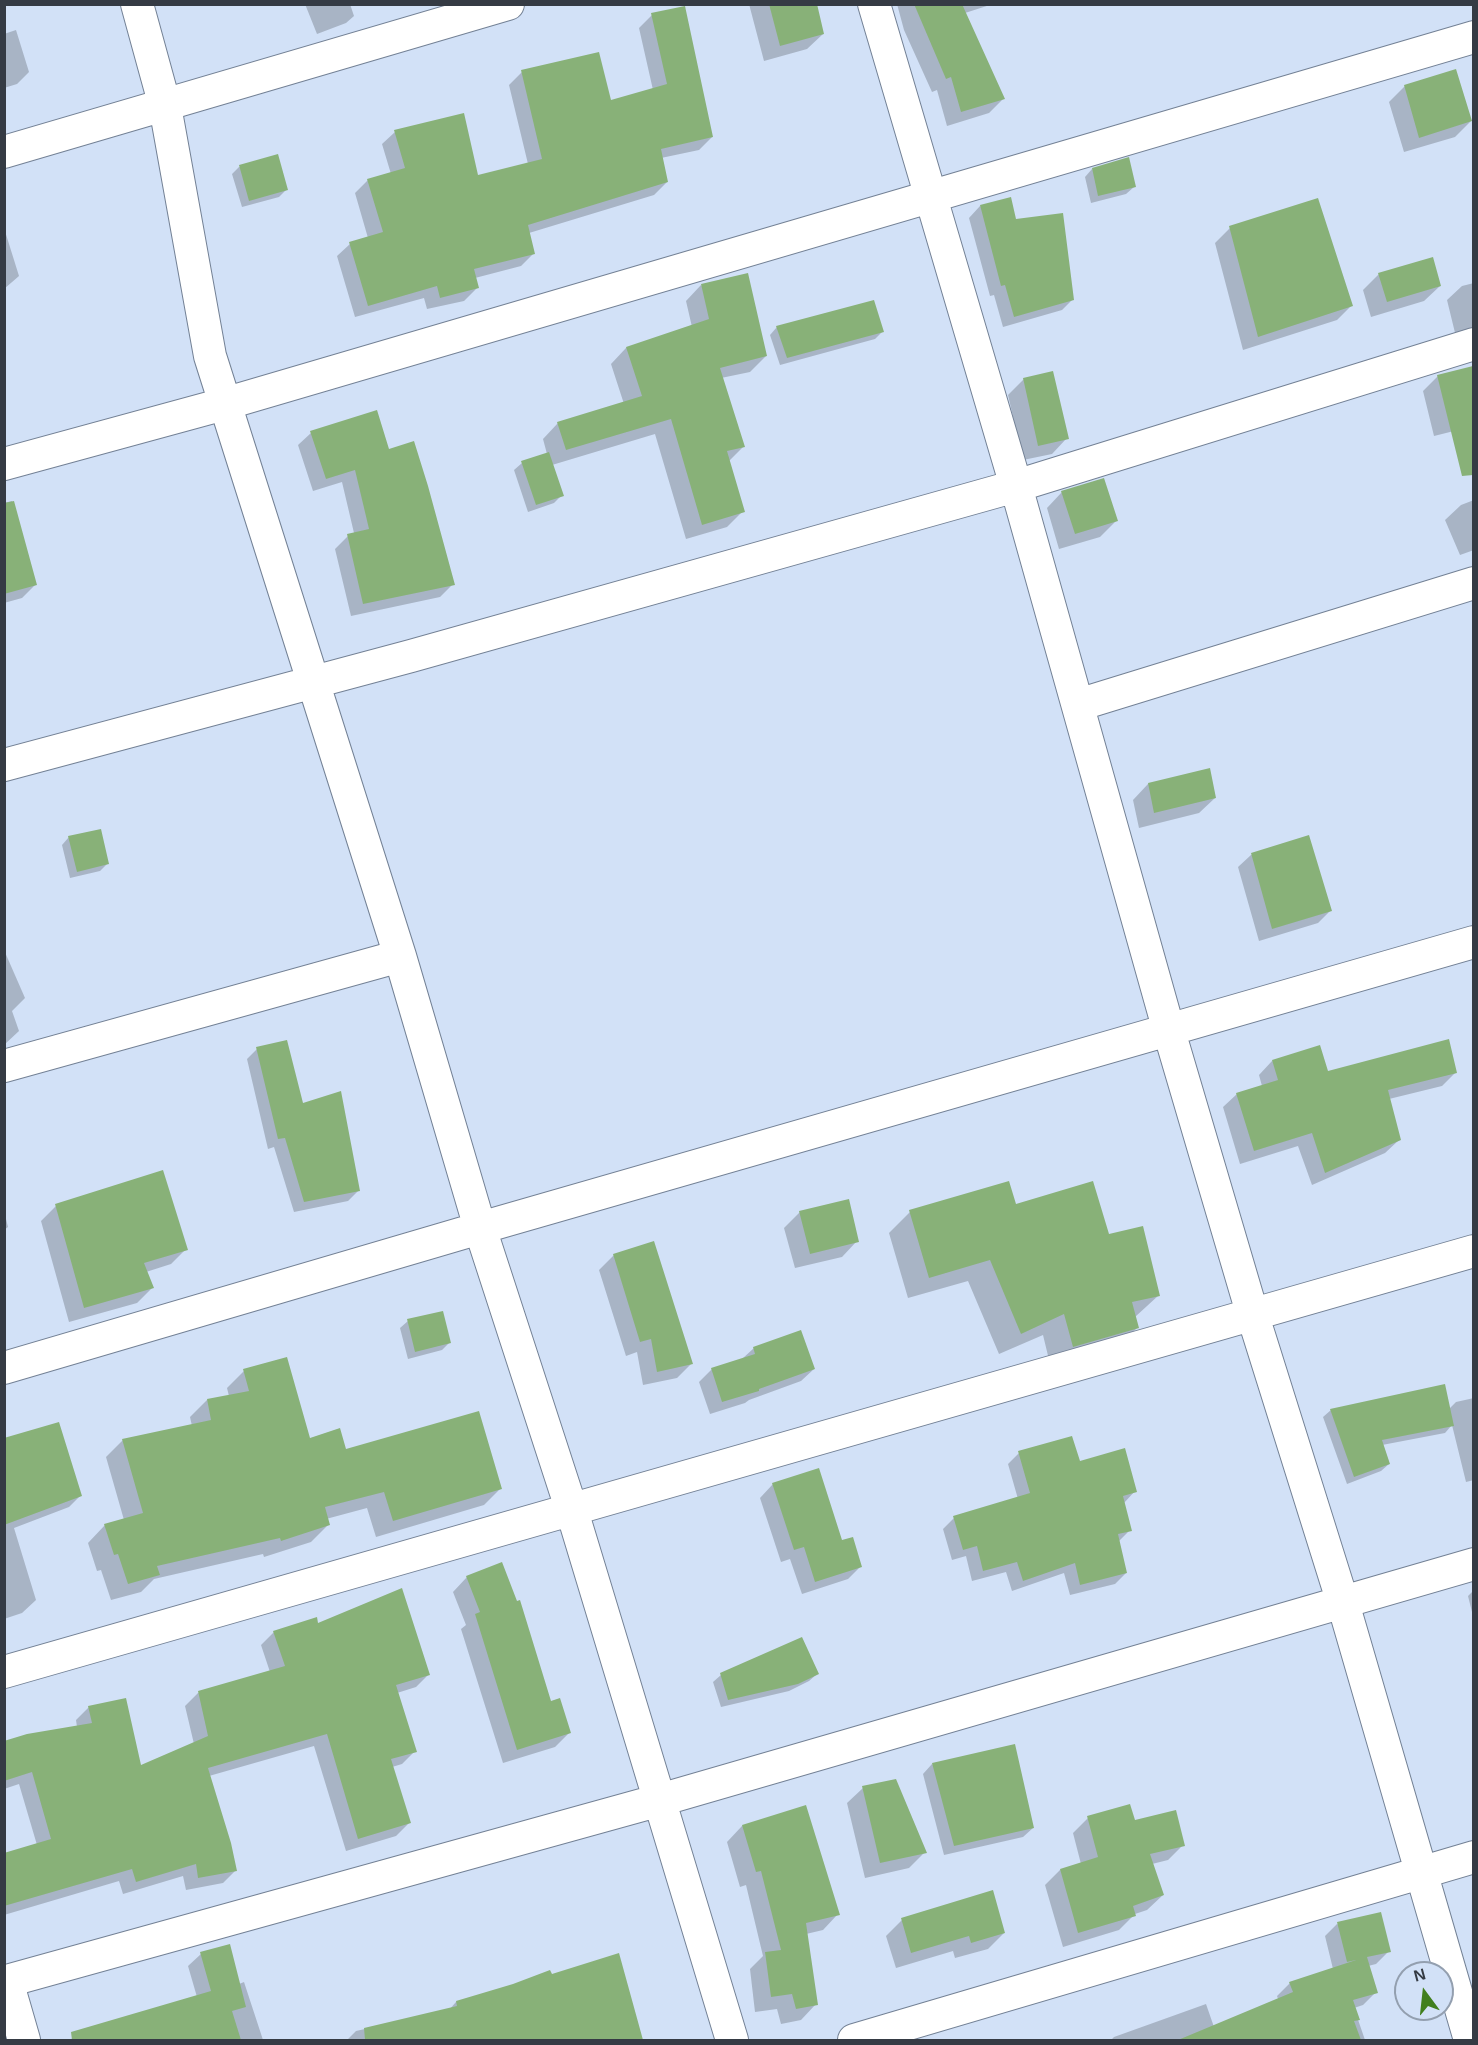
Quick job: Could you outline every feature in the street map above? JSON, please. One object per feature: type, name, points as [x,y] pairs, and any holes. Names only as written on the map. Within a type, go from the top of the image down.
[{"type":"street","points":[[137,4],[165,106],[202,318],[224,404],[315,682],[400,956],[480,1228],[572,1511],[732,2040]]},
{"type":"street","points":[[4,152],[508,4]]},
{"type":"street","points":[[874,4],[1016,486],[1169,1031],[1253,1316],[1343,1603],[1470,2040]]},
{"type":"street","points":[[4,465],[224,404],[1473,38]]},
{"type":"street","points":[[4,765],[315,682],[1016,486],[1473,344]]},
{"type":"street","points":[[1078,705],[1473,583]]},
{"type":"street","points":[[4,1368],[480,1228],[1473,942]]},
{"type":"street","points":[[4,1066],[400,956]]},
{"type":"street","points":[[4,1672],[1253,1316],[1473,1251]]},
{"type":"street","points":[[24,2040],[6,1981],[660,1800],[1473,1564]]},
{"type":"street","points":[[854,2040],[1473,1857]]},
{"type":"building","points":[[769,4],[817,4],[824,34],[780,46]]},
{"type":"building","points":[[914,4],[962,4],[1005,99],[961,112],[951,77],[946,79]]},
{"type":"building","points":[[685,6],[713,137],[661,149],[668,182],[528,225],[535,254],[474,269],[479,288],[440,298],[437,286],[368,306],[349,242],[383,232],[367,179],[405,168],[394,130],[464,113],[478,175],[542,159],[521,70],[599,52],[611,100],[667,84],[651,13]]},
{"type":"building","points":[[1456,69],[1472,121],[1419,138],[1404,85]]},
{"type":"building","points":[[278,154],[288,190],[249,201],[239,165]]},
{"type":"building","points":[[1129,157],[1136,187],[1098,196],[1092,168]]},
{"type":"building","points":[[1011,197],[1016,219],[1063,213],[1074,300],[1014,317],[1005,285],[1001,286],[980,205]]},
{"type":"building","points":[[1318,198],[1353,306],[1258,337],[1229,226]]},
{"type":"building","points":[[1433,257],[1441,286],[1387,302],[1378,273]]},
{"type":"building","points":[[748,273],[767,356],[720,368],[745,447],[727,451],[745,512],[702,525],[671,419],[566,450],[557,422],[642,396],[626,347],[709,319],[701,284]]},
{"type":"building","points":[[874,300],[884,332],[787,358],[776,326]]},
{"type":"building","points":[[1473,366],[1473,475],[1462,476],[1437,375]]},
{"type":"building","points":[[1053,371],[1069,439],[1038,446],[1023,378]]},
{"type":"building","points":[[377,410],[389,449],[414,441],[455,585],[363,604],[347,534],[369,529],[355,470],[326,479],[310,431]]},
{"type":"building","points":[[549,452],[564,496],[536,505],[521,461]]},
{"type":"building","points":[[1104,478],[1118,521],[1075,534],[1061,491]]},
{"type":"building","points":[[14,501],[37,585],[4,594],[4,503]]},
{"type":"building","points":[[1210,768],[1216,798],[1154,813],[1148,783]]},
{"type":"building","points":[[101,829],[109,864],[77,872],[68,836]]},
{"type":"building","points":[[1309,835],[1332,911],[1272,929],[1251,853]]},
{"type":"building","points":[[1449,1039],[1457,1073],[1388,1090],[1401,1140],[1325,1173],[1312,1133],[1254,1151],[1236,1093],[1278,1080],[1272,1060],[1320,1045],[1328,1071]]},
{"type":"building","points":[[287,1040],[303,1103],[341,1091],[360,1191],[304,1202],[285,1138],[278,1139],[256,1047]]},
{"type":"building","points":[[163,1170],[188,1250],[144,1263],[154,1288],[84,1308],[55,1204]]},
{"type":"building","points":[[1009,1181],[1016,1204],[1093,1181],[1109,1234],[1143,1226],[1160,1296],[1132,1302],[1139,1328],[1073,1347],[1064,1314],[1021,1334],[990,1260],[929,1278],[909,1210]]},
{"type":"building","points":[[849,1199],[859,1242],[810,1254],[799,1211]]},
{"type":"building","points":[[654,1241],[693,1364],[657,1372],[651,1339],[640,1342],[613,1254]]},
{"type":"building","points":[[443,1311],[451,1343],[415,1352],[407,1319]]},
{"type":"building","points":[[801,1330],[815,1369],[759,1389],[759,1391],[722,1402],[711,1368],[755,1354],[753,1347]]},
{"type":"building","points":[[287,1357],[310,1438],[340,1428],[346,1449],[479,1411],[502,1489],[393,1521],[384,1492],[325,1507],[330,1525],[281,1541],[280,1538],[157,1566],[160,1575],[128,1584],[118,1554],[114,1555],[104,1524],[143,1513],[122,1439],[211,1420],[207,1399],[249,1391],[243,1369]]},
{"type":"building","points":[[1445,1384],[1454,1426],[1382,1440],[1390,1464],[1354,1477],[1330,1409]]},
{"type":"building","points":[[59,1422],[82,1496],[4,1525],[4,1438]]},
{"type":"building","points":[[1072,1436],[1080,1461],[1125,1448],[1137,1492],[1123,1496],[1132,1531],[1118,1534],[1127,1573],[1080,1585],[1075,1563],[1023,1581],[1017,1562],[983,1571],[977,1546],[963,1550],[953,1516],[1030,1493],[1018,1451]]},
{"type":"building","points":[[819,1468],[842,1540],[853,1537],[862,1567],[815,1582],[804,1547],[794,1550],[772,1483]]},
{"type":"building","points":[[502,1562],[517,1601],[520,1600],[551,1701],[560,1698],[571,1733],[517,1750],[475,1614],[480,1612],[466,1576]]},
{"type":"building","points":[[402,1588],[430,1675],[396,1685],[417,1752],[391,1759],[411,1823],[358,1839],[327,1734],[208,1768],[231,1843],[237,1871],[198,1878],[196,1864],[136,1882],[132,1869],[4,1906],[4,1853],[51,1839],[32,1772],[4,1781],[4,1741],[27,1734],[92,1723],[88,1706],[126,1698],[141,1765],[208,1736],[198,1691],[285,1666],[273,1631],[317,1617],[318,1623]]},
{"type":"building","points":[[802,1637],[819,1674],[798,1684],[728,1700],[720,1673]]},
{"type":"building","points":[[1015,1744],[1034,1828],[954,1846],[932,1763]]},
{"type":"building","points":[[896,1779],[927,1853],[880,1863],[862,1786]]},
{"type":"building","points":[[1130,1804],[1135,1820],[1176,1810],[1185,1846],[1150,1854],[1164,1895],[1133,1906],[1136,1916],[1078,1933],[1060,1869],[1098,1857],[1087,1816]]},
{"type":"building","points":[[806,1805],[840,1915],[806,1923],[818,2005],[796,2009],[792,1994],[771,1997],[765,1952],[781,1950],[761,1871],[756,1872],[742,1825]]},
{"type":"building","points":[[993,1890],[1005,1933],[971,1943],[969,1936],[911,1953],[901,1918]]},
{"type":"building","points":[[1381,1912],[1391,1952],[1367,1957],[1378,1993],[1353,2000],[1360,2020],[1354,2021],[1361,2040],[1178,2040],[1293,1992],[1289,1982],[1356,1960],[1347,1962],[1337,1922]]},
{"type":"building","points":[[230,1944],[246,2007],[232,2011],[241,2040],[72,2040],[71,2032],[211,1991],[200,1952]]},
{"type":"building","points":[[619,1953],[643,2040],[365,2040],[364,2028],[457,2006],[456,2001],[550,1970],[552,1974]]}]
